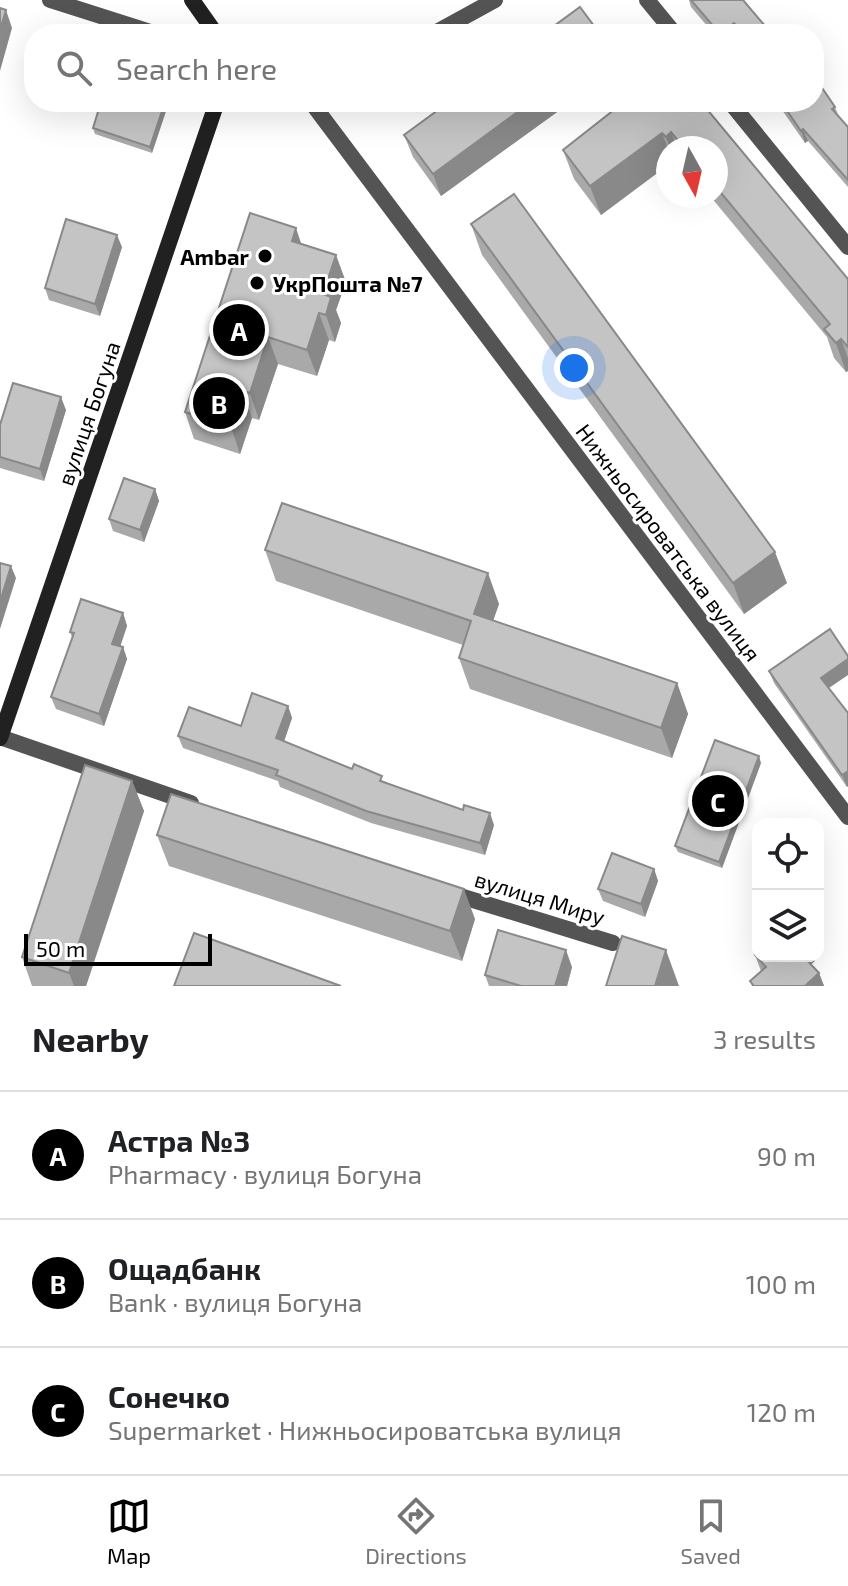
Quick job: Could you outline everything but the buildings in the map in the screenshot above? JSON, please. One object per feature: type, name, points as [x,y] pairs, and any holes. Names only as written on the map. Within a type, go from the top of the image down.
[{"type":"main road","points":[[192,0],[209,24]]},
{"type":"main road","name":"вулиця Богуна","points":[[0,737],[214,112]]},
{"type":"street","points":[[50,0],[126,24]]},
{"type":"street","points":[[451,24],[495,0]]},
{"type":"street","points":[[647,0],[667,24]]},
{"type":"street","name":"Нижньосироватська вулиця","points":[[319,112],[848,817]]},
{"type":"street","points":[[738,112],[848,247]]},
{"type":"street","points":[[0,737],[213,810]]},
{"type":"street","name":"вулиця Миру","points":[[437,888],[613,943]]},
{"type":"place","name":"Ambar","points":[[265,256]]},
{"type":"place","name":"УкрПошта №7","points":[[257,283]]},
{"type":"place","name":"Астра №3","points":[[239,330]]},
{"type":"place","name":"Ощадбанк","points":[[219,403]]},
{"type":"place","name":"Сонечко","points":[[718,801]]}]
